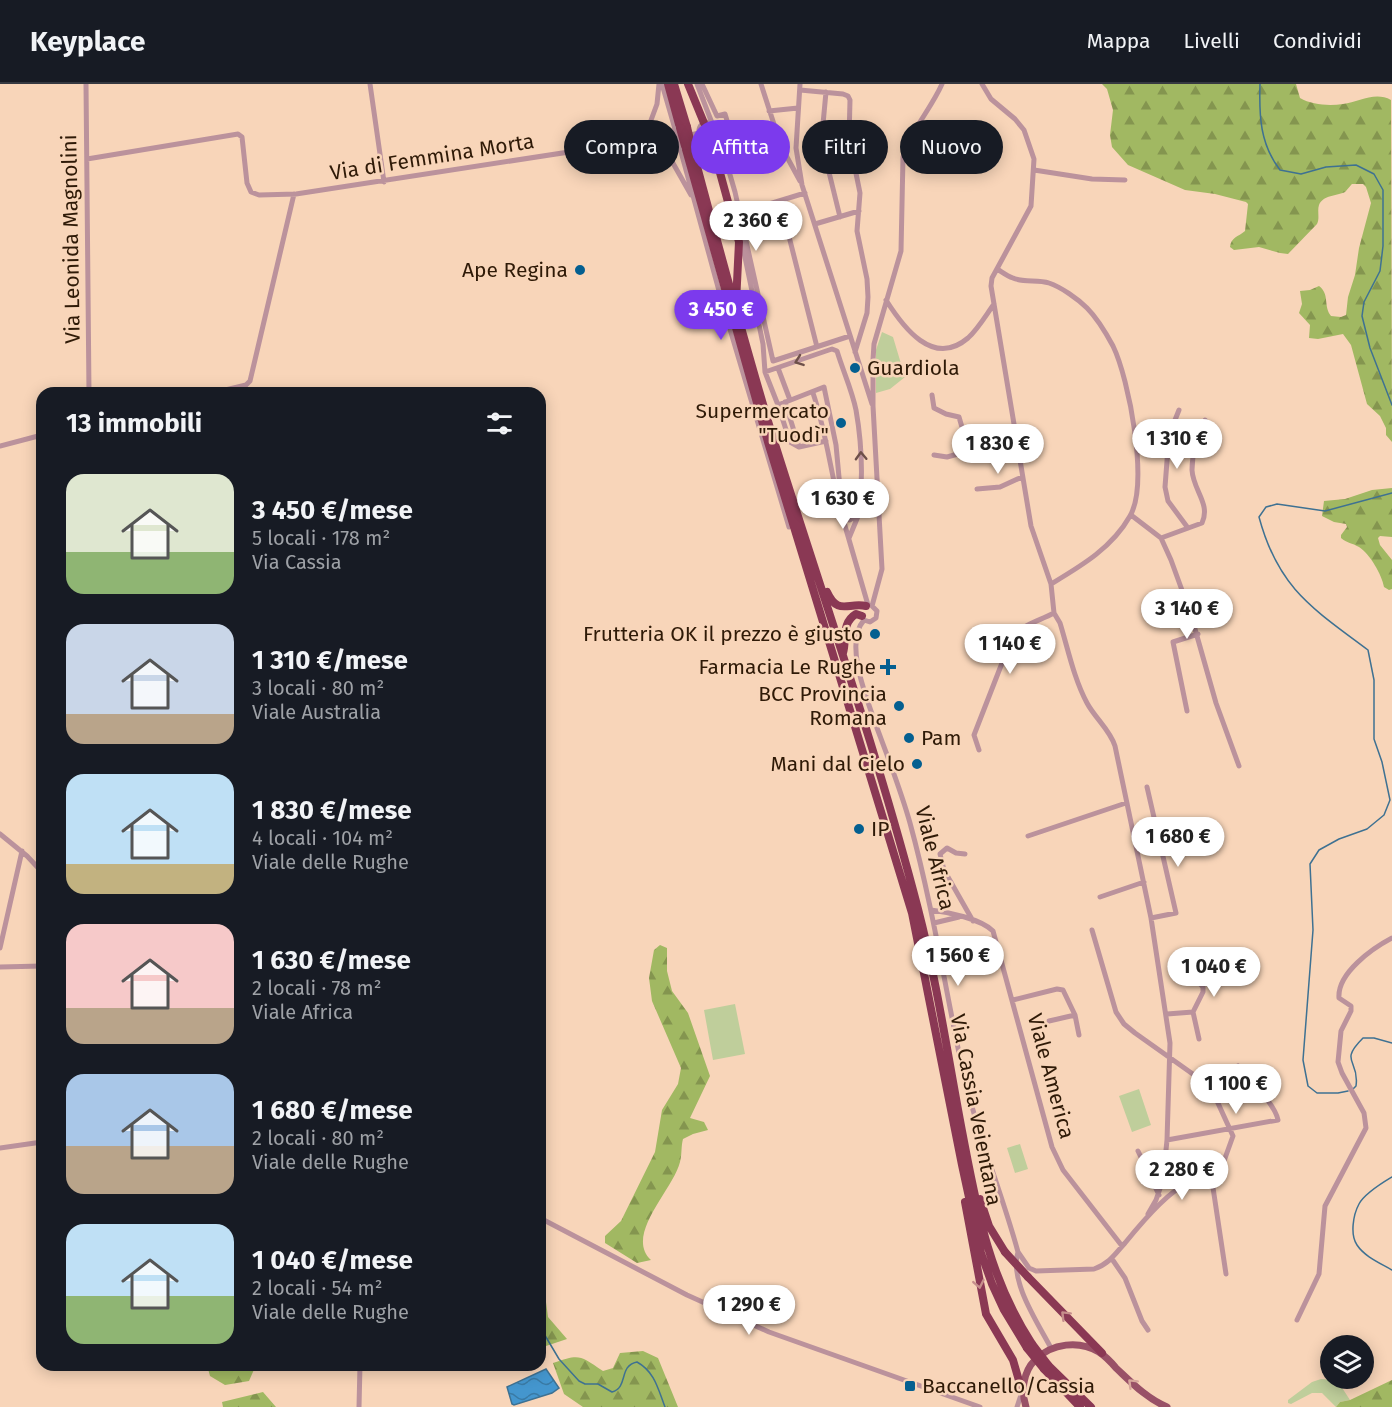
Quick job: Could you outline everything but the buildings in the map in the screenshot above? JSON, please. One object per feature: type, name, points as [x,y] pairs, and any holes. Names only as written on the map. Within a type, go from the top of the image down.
[{"type":"highway","points":[[668,84],[765,430],[820,609]]},
{"type":"highway","points":[[674,84],[680,128]]},
{"type":"highway","points":[[688,84],[706,120]]},
{"type":"highway","points":[[685,146],[818,578],[834,603],[847,608],[860,605],[869,606]]},
{"type":"highway","points":[[721,174],[739,242],[735,308]]},
{"type":"highway","points":[[789,527],[812,598],[820,609]]},
{"type":"highway","name":"Via Cassia Veientana","points":[[818,578],[843,654],[919,912],[965,1164],[987,1251],[1030,1346],[1080,1407]]},
{"type":"highway","name":"Via Cassia Veientana","points":[[820,609],[912,913],[961,1143]]},
{"type":"highway","points":[[843,654],[845,627],[856,614],[863,618]]},
{"type":"highway","points":[[965,1164],[989,1226],[1005,1252],[1102,1353]]},
{"type":"highway","points":[[965,1164],[962,1187],[984,1307],[992,1327],[1013,1360],[1022,1391]]},
{"type":"highway","name":"Via Cassia Veientana","points":[[1046,1367],[1091,1407]]},
{"type":"main road","points":[[1026,1407],[1022,1391],[1030,1366],[1051,1348],[1062,1345],[1075,1345],[1102,1353],[1138,1390],[1167,1407]]},
{"type":"street","name":"Via Leonida Magnolini","points":[[86,84],[89,387]]},
{"type":"street","points":[[369,84],[384,182]]},
{"type":"street","points":[[661,84],[680,128]]},
{"type":"street","points":[[651,120],[661,84]]},
{"type":"street","points":[[700,84],[707,120]]},
{"type":"street","points":[[700,84],[717,116],[725,114],[732,137],[722,144],[773,361],[850,336]]},
{"type":"street","points":[[761,84],[783,153],[805,193],[873,406]]},
{"type":"street","name":"Viale Africa","points":[[942,84],[907,145],[903,157],[901,251],[874,344],[873,406],[882,569],[869,606],[862,610],[863,618],[856,636],[856,657],[870,707],[907,813],[934,923],[965,1080],[1018,1252],[1016,1258],[1020,1286],[1051,1348]]},
{"type":"street","points":[[982,84],[991,99],[1015,119],[1024,130],[1031,148],[1034,170],[1031,206],[992,278],[991,286],[1034,538],[1051,584],[1054,613],[1060,623],[1085,700],[1094,716],[1114,741],[1151,918],[1167,1014],[1170,1043],[1167,1140],[1163,1180],[1159,1195],[1148,1215]]},
{"type":"street","points":[[802,185],[796,148],[800,87],[845,94],[850,98],[849,139],[859,186],[857,228],[867,279],[867,313],[855,353]]},
{"type":"street","points":[[826,92],[823,124],[825,156],[840,217]]},
{"type":"street","points":[[770,111],[798,108]]},
{"type":"street","name":"Via di Femmina Morta","points":[[87,159],[238,134],[242,137],[247,183],[251,192],[259,195],[294,194],[384,182],[564,153]]},
{"type":"street","points":[[685,146],[696,205],[724,309],[789,527]]},
{"type":"street","points":[[1034,170],[1080,178],[1125,180]]},
{"type":"street","points":[[679,174],[696,205]]},
{"type":"street","points":[[723,174],[749,273],[764,344],[765,372],[790,442],[799,447],[826,441]]},
{"type":"street","points":[[740,213],[805,193]]},
{"type":"street","points":[[238,387],[246,385],[250,381],[294,194]]},
{"type":"street","points":[[780,201],[817,347]]},
{"type":"street","points":[[815,225],[859,211]]},
{"type":"street","points":[[997,269],[1014,279],[1049,283],[1063,290],[1086,307],[1102,327],[1114,347],[1123,378],[1137,449],[1136,492],[1131,515],[1118,533],[1095,556],[1051,584]]},
{"type":"street","points":[[886,300],[900,323],[918,341],[933,347],[946,348],[957,345],[968,337],[994,304]]},
{"type":"street","points":[[765,372],[832,349],[837,351],[856,409],[861,450],[862,493],[859,514],[849,540]]},
{"type":"street","points":[[778,368],[799,447]]},
{"type":"street","points":[[834,488],[840,488],[836,445],[824,387],[812,390],[826,441],[834,488],[869,606]]},
{"type":"street","points":[[778,405],[813,393]]},
{"type":"street","points":[[933,395],[934,408],[959,417],[969,451]]},
{"type":"street","points":[[1179,410],[1169,435],[1165,487],[1168,501],[1188,528]]},
{"type":"street","points":[[1161,538],[1202,523],[1206,515],[1192,471],[1194,453],[1205,420]]},
{"type":"street","points":[[0,446],[36,437]]},
{"type":"street","points":[[934,456],[947,457],[969,451],[993,451],[1017,445]]},
{"type":"street","points":[[977,489],[1000,487],[1022,477]]},
{"type":"street","points":[[843,519],[850,520],[859,514]]},
{"type":"street","points":[[1131,515],[1161,538],[1178,576],[1198,634],[1216,703],[1239,766]]},
{"type":"street","name":"Viale Africa","points":[[863,618],[870,622],[876,618],[878,611],[869,606]]},
{"type":"street","points":[[979,750],[974,735],[1011,640],[1026,624],[1054,613]]},
{"type":"street","points":[[1187,711],[1173,642],[1198,634]]},
{"type":"street","points":[[1147,787],[1176,913],[1151,918]]},
{"type":"street","points":[[1028,836],[1126,803]]},
{"type":"street","points":[[0,842],[1,834]]},
{"type":"street","points":[[1,834],[36,866]]},
{"type":"street","points":[[965,854],[956,853],[947,848],[942,851],[941,860],[973,921]]},
{"type":"street","points":[[0,948],[22,851]]},
{"type":"street","points":[[1100,897],[1144,882]]},
{"type":"street","name":"Viale America","points":[[931,910],[949,912],[988,926],[993,931],[1041,1112],[1056,1157],[1072,1182],[1122,1246]]},
{"type":"street","points":[[934,923],[960,916]]},
{"type":"street","points":[[1018,1252],[1029,1268],[1036,1271],[1094,1269],[1102,1266],[1112,1259],[1148,1215],[1179,1188],[1188,1184],[1212,1181],[1220,1172],[1233,1136],[1217,1101],[1197,1077],[1130,1028],[1116,1012],[1092,930]]},
{"type":"street","points":[[1297,1320],[1319,1274],[1325,1206],[1366,1128],[1366,1120],[1360,1104],[1338,1062],[1341,1032],[1351,1006],[1339,998],[1338,992],[1362,956],[1392,938]]},
{"type":"street","points":[[0,967],[36,966]]},
{"type":"street","points":[[1188,971],[1203,987],[1203,992],[1193,1012],[1199,1039]]},
{"type":"street","points":[[1013,1000],[1061,989],[1075,1015],[1079,1035]]},
{"type":"street","points":[[1167,1014],[1193,1012]]},
{"type":"street","points":[[1049,1021],[1075,1015]]},
{"type":"street","points":[[1167,1140],[1278,1120],[1278,1116],[1268,1102],[1238,1066]]},
{"type":"street","points":[[0,1148],[36,1143]]},
{"type":"street","points":[[1138,1151],[1159,1195]]},
{"type":"street","points":[[1212,1181],[1226,1274]]},
{"type":"street","points":[[546,1221],[687,1295],[769,1332],[980,1407]]},
{"type":"street","points":[[1112,1259],[1125,1278],[1142,1322],[1148,1330]]},
{"type":"street","points":[[359,1407],[360,1371]]},
{"type":"street","points":[[1017,1407],[1022,1391]]},
{"type":"green space","points":[[1102,84],[1296,84],[1300,98],[1315,104],[1343,104],[1373,97],[1391,100],[1392,442],[1386,435],[1386,428],[1380,416],[1367,404],[1351,345],[1343,334],[1318,339],[1309,338],[1310,325],[1299,313],[1302,304],[1300,291],[1319,286],[1324,293],[1331,316],[1346,315],[1348,297],[1371,203],[1366,187],[1363,184],[1352,184],[1345,192],[1324,199],[1319,205],[1317,224],[1288,254],[1259,247],[1234,250],[1230,247],[1233,239],[1245,231],[1248,204],[1215,194],[1185,190],[1128,165],[1112,147],[1110,135],[1113,110],[1107,89]]},
{"type":"green space","points":[[882,332],[893,337],[905,377],[890,389],[876,393],[876,350]]},
{"type":"green space","points":[[1392,488],[1392,537],[1380,536],[1378,538],[1380,545],[1392,560],[1392,589],[1389,590],[1384,587],[1378,571],[1367,555],[1359,547],[1341,538],[1347,527],[1346,524],[1334,522],[1322,516],[1324,501],[1345,499],[1372,490]]},
{"type":"green space","points":[[660,945],[667,948],[667,971],[672,991],[688,1013],[710,1076],[690,1118],[704,1122],[708,1130],[683,1139],[681,1159],[676,1173],[646,1225],[643,1238],[644,1250],[651,1260],[637,1263],[605,1243],[605,1236],[621,1221],[655,1152],[662,1110],[678,1084],[681,1068],[652,1001],[649,978],[654,950]]},
{"type":"green space","points":[[735,1004],[745,1054],[713,1060],[704,1010]]},
{"type":"green space","points":[[1139,1089],[1151,1125],[1132,1132],[1119,1096]]},
{"type":"green space","points":[[1020,1144],[1028,1169],[1015,1173],[1007,1148]]},
{"type":"green space","points":[[546,1302],[548,1317],[567,1339],[546,1346]]},
{"type":"green space","points":[[643,1351],[658,1358],[678,1407],[583,1407],[564,1394],[553,1363],[574,1357],[584,1359],[603,1371],[613,1368],[620,1353]]},
{"type":"green space","points":[[209,1371],[253,1371],[249,1381],[225,1385],[210,1376]]},
{"type":"green space","points":[[1320,1379],[1320,1389],[1343,1389],[1350,1400],[1340,1402],[1336,1407],[1322,1393],[1312,1393],[1291,1404],[1288,1403],[1288,1400],[1312,1382]]},
{"type":"green space","points":[[1392,1380],[1392,1407],[1336,1407],[1340,1402],[1350,1400]]},
{"type":"green space","points":[[263,1392],[276,1407],[223,1407],[222,1402]]},
{"type":"water","points":[[546,1369],[559,1388],[552,1393],[514,1405],[507,1387],[546,1371]]},
{"type":"waterway","points":[[1260,84],[1262,129],[1268,150],[1280,170],[1301,174],[1326,167],[1356,165],[1374,174],[1383,190],[1383,246],[1380,271],[1364,302],[1362,316],[1370,348],[1392,405]]},
{"type":"waterway","points":[[1348,1091],[1317,1093],[1308,1086],[1303,1060],[1313,930],[1310,864],[1319,850],[1339,839],[1367,829],[1384,815],[1390,800],[1382,762],[1374,739],[1374,680],[1368,650],[1314,608],[1287,579],[1276,562],[1259,517],[1266,507],[1277,504],[1325,511],[1392,493]]},
{"type":"waterway","points":[[1353,1089],[1356,1086],[1356,1077],[1351,1057],[1356,1046],[1363,1038],[1374,1038],[1392,1043]]},
{"type":"waterway","points":[[1392,1177],[1365,1196],[1359,1204],[1353,1225],[1355,1241],[1360,1249],[1392,1270]]},
{"type":"waterway","points":[[546,1337],[559,1359],[579,1381],[585,1384],[598,1384],[612,1392],[620,1386],[627,1368],[637,1362],[652,1376],[665,1407]]},
{"type":"place","name":"Ape Regina","points":[[580,270]]},
{"type":"place","name":"Guardiola","points":[[855,368]]},
{"type":"place","name":"Supermercato \"Tuodì\"","points":[[841,423]]},
{"type":"place","name":"Frutteria OK il prezzo è giusto","points":[[875,634]]},
{"type":"place","name":"Farmacia Le Rughe","points":[[888,667]]},
{"type":"place","name":"BCC Provincia Romana","points":[[899,706]]},
{"type":"place","name":"Pam","points":[[909,738]]},
{"type":"place","name":"Mani dal Cielo","points":[[917,764]]},
{"type":"place","name":"IP","points":[[859,829]]},
{"type":"place","name":"Baccanello/Cassia","points":[[910,1386]]}]
